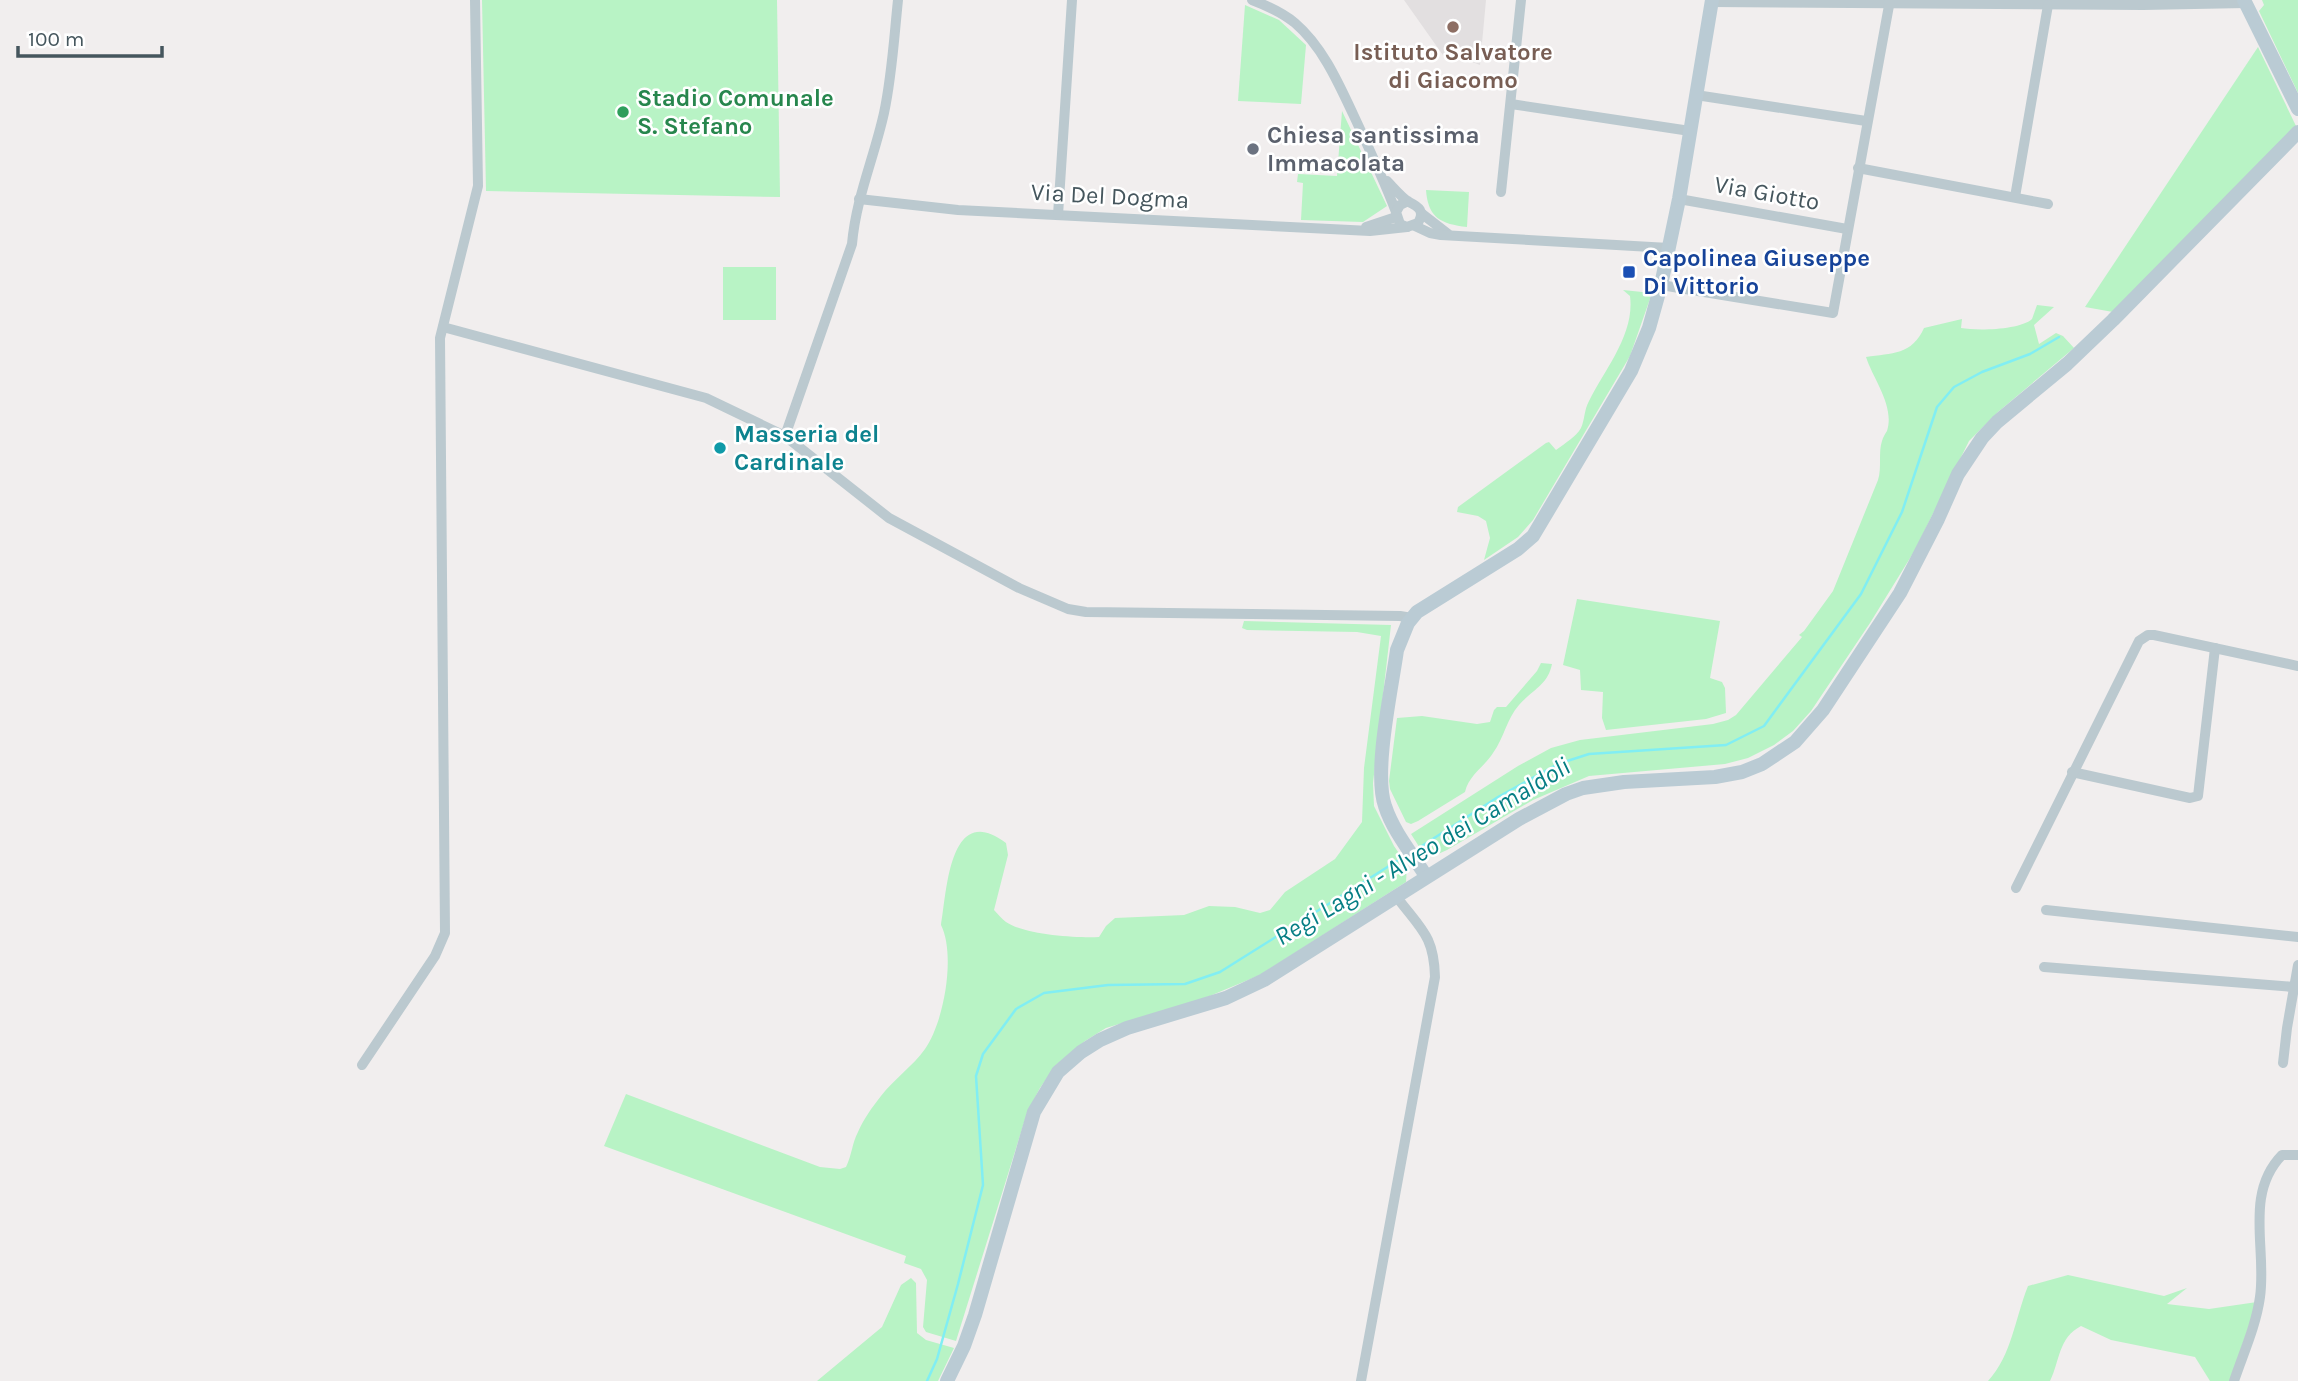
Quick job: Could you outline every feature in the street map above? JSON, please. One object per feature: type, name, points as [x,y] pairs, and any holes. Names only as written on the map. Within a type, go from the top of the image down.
[{"type":"street","points":[[362,1065],[435,956],[445,933],[440,338],[478,186],[475,0]]},
{"type":"street","points":[[785,436],[846,268],[859,199],[884,115],[898,0]]},
{"type":"street","points":[[1058,215],[1072,0]]},
{"type":"street","points":[[1252,0],[1296,24],[1322,55],[1334,74],[1384,178],[1400,224],[1430,233],[1669,248]]},
{"type":"street","points":[[1501,191],[1521,0]]},
{"type":"street","points":[[1426,876],[1385,806],[1380,781],[1397,650],[1412,618],[1427,605],[1518,549],[1533,536],[1631,371],[1649,328],[1661,285],[1679,199],[1712,1],[2032,2],[2048,5],[2247,4],[2298,109]]},
{"type":"street","points":[[1661,285],[1833,313],[1889,2]]},
{"type":"street","points":[[2014,197],[2048,5]]},
{"type":"street","points":[[1696,94],[1866,121]]},
{"type":"street","points":[[1511,104],[1690,131]]},
{"type":"street","points":[[947,1381],[975,1315],[1034,1112],[1058,1072],[1100,1040],[1128,1028],[1226,998],[1264,980],[1398,897],[1426,876],[1531,812],[1566,794],[1583,788],[1624,782],[1715,777],[1742,772],[1762,764],[1795,743],[1823,710],[1900,593],[1958,474],[1982,438],[1997,422],[2067,364],[2292,144],[2298,132]]},
{"type":"street","points":[[1858,169],[2048,204]]},
{"type":"street","points":[[1384,178],[1448,234]]},
{"type":"street","name":"Via Del Dogma","points":[[859,199],[958,210],[1379,231],[1411,227]]},
{"type":"street","name":"Via Giotto","points":[[1679,199],[1847,229]]},
{"type":"street","points":[[1359,229],[1396,215],[1400,205],[1408,201]]},
{"type":"street","points":[[1411,227],[1420,220],[1421,213]]},
{"type":"street","points":[[443,327],[706,398],[785,436],[889,518],[1019,588],[1068,609],[1100,612],[1412,618]]},
{"type":"street","points":[[2016,888],[2139,641],[2148,635],[2154,635],[2298,666]]},
{"type":"street","points":[[2072,772],[2190,798],[2198,796],[2215,648]]},
{"type":"street","points":[[1361,1381],[1435,976],[1430,941],[1398,897]]},
{"type":"street","points":[[2046,910],[2298,937]]},
{"type":"street","points":[[2283,1063],[2298,965]]},
{"type":"street","points":[[2044,967],[2294,987]]},
{"type":"street","points":[[2234,1381],[2261,1295],[2259,1215],[2262,1192],[2274,1164],[2282,1155],[2298,1155]]},
{"type":"shaded area","name":"Istituto Salvatore di Giacomo","points":[[1404,0],[1486,0],[1480,65],[1451,54],[1445,58]]},
{"type":"green space","name":"Stadio Comunale S. Stefano","points":[[482,0],[777,0],[780,197],[486,191]]},
{"type":"green space","points":[[2262,0],[2298,0],[2298,93],[2259,11],[2264,5]]},
{"type":"green space","points":[[1245,5],[1279,20],[1306,45],[1301,104],[1238,101]]},
{"type":"green space","points":[[2258,47],[2296,126],[2113,312],[2085,307]]},
{"type":"green space","points":[[1342,111],[1387,206],[1363,222],[1301,220],[1303,183],[1297,182],[1298,174],[1337,176]]},
{"type":"green space","points":[[1426,190],[1469,192],[1467,227],[1450,224],[1438,218],[1427,200]]},
{"type":"green space","points":[[723,267],[776,267],[776,320],[723,320]]},
{"type":"green space","points":[[1623,290],[1652,293],[1630,356],[1533,520],[1518,537],[1484,560],[1490,538],[1486,521],[1478,516],[1457,512],[1458,507],[1546,443],[1549,442],[1556,450],[1579,431],[1587,404],[1617,351],[1628,324],[1630,296]]},
{"type":"green space","points":[[2037,305],[2054,307],[2034,325],[2039,344],[2056,333],[2063,336],[2074,348],[1998,412],[1969,441],[1915,550],[1811,711],[1793,731],[1774,745],[1748,758],[1725,764],[1589,776],[1533,800],[1447,850],[1438,854],[1423,853],[1411,834],[1551,748],[1580,740],[1713,724],[1736,715],[1802,637],[1799,635],[1833,591],[1878,480],[1881,446],[1889,422],[1886,402],[1866,357],[1900,351],[1914,343],[1924,328],[1962,319],[1961,328],[1968,329],[1998,329],[2026,323],[2032,319]]},
{"type":"green space","points":[[1577,599],[1720,621],[1710,678],[1722,682],[1725,688],[1726,713],[1706,719],[1606,730],[1602,718],[1603,692],[1581,690],[1580,670],[1563,665]]},
{"type":"green space","points":[[1244,621],[1391,625],[1373,783],[1374,806],[1407,865],[1406,882],[1260,975],[1205,998],[1106,1028],[1056,1065],[1027,1113],[956,1341],[926,1332],[923,1327],[927,1280],[921,1269],[904,1263],[906,1256],[604,1146],[626,1094],[820,1167],[846,1167],[865,1118],[886,1090],[925,1049],[938,1022],[948,970],[948,953],[941,925],[949,873],[962,841],[973,833],[987,833],[1006,843],[1008,855],[994,910],[1006,922],[1025,930],[1064,936],[1099,937],[1115,918],[1184,915],[1209,906],[1235,907],[1260,913],[1270,910],[1285,892],[1335,859],[1362,822],[1364,768],[1381,636],[1357,632],[1247,630],[1242,628]]},
{"type":"green space","points":[[1541,663],[1552,664],[1547,677],[1515,710],[1497,747],[1477,771],[1465,792],[1418,821],[1411,824],[1406,822],[1390,789],[1389,781],[1397,718],[1422,716],[1477,724],[1490,722],[1494,710],[1497,707],[1506,707]]},
{"type":"green space","points":[[2068,1275],[2164,1296],[2187,1288],[2167,1304],[2209,1309],[2257,1302],[2230,1381],[2210,1381],[2195,1357],[2111,1340],[2081,1326],[2073,1331],[2064,1343],[2050,1381],[1988,1381],[2003,1360],[2028,1286]]},
{"type":"green space","points":[[911,1278],[916,1283],[917,1333],[926,1340],[954,1348],[938,1381],[817,1381],[882,1327],[901,1285]]},
{"type":"waterway","name":"Regi Lagni - Alveo dei Camaldoli","points":[[1414,851],[1498,797],[1558,764],[1589,754],[1726,745],[1764,726],[1861,594],[1902,512],[1937,407],[1954,387],[1982,372],[2030,354],[2059,337]]},
{"type":"waterway","name":"Regi Lagni - Alveo dei Camaldoli","points":[[927,1381],[937,1359],[983,1185],[976,1076],[983,1054],[1016,1009],[1044,993],[1108,985],[1185,984],[1220,972],[1405,856]]},
{"type":"place","name":"Istituto Salvatore di Giacomo","points":[[1453,27]]},
{"type":"place","name":"Stadio Comunale S. Stefano","points":[[623,112]]},
{"type":"place","name":"Chiesa santissima Immacolata","points":[[1253,149]]},
{"type":"place","name":"Capolinea Giuseppe Di Vittorio","points":[[1629,272]]},
{"type":"place","name":"Masseria del Cardinale","points":[[720,448]]}]
